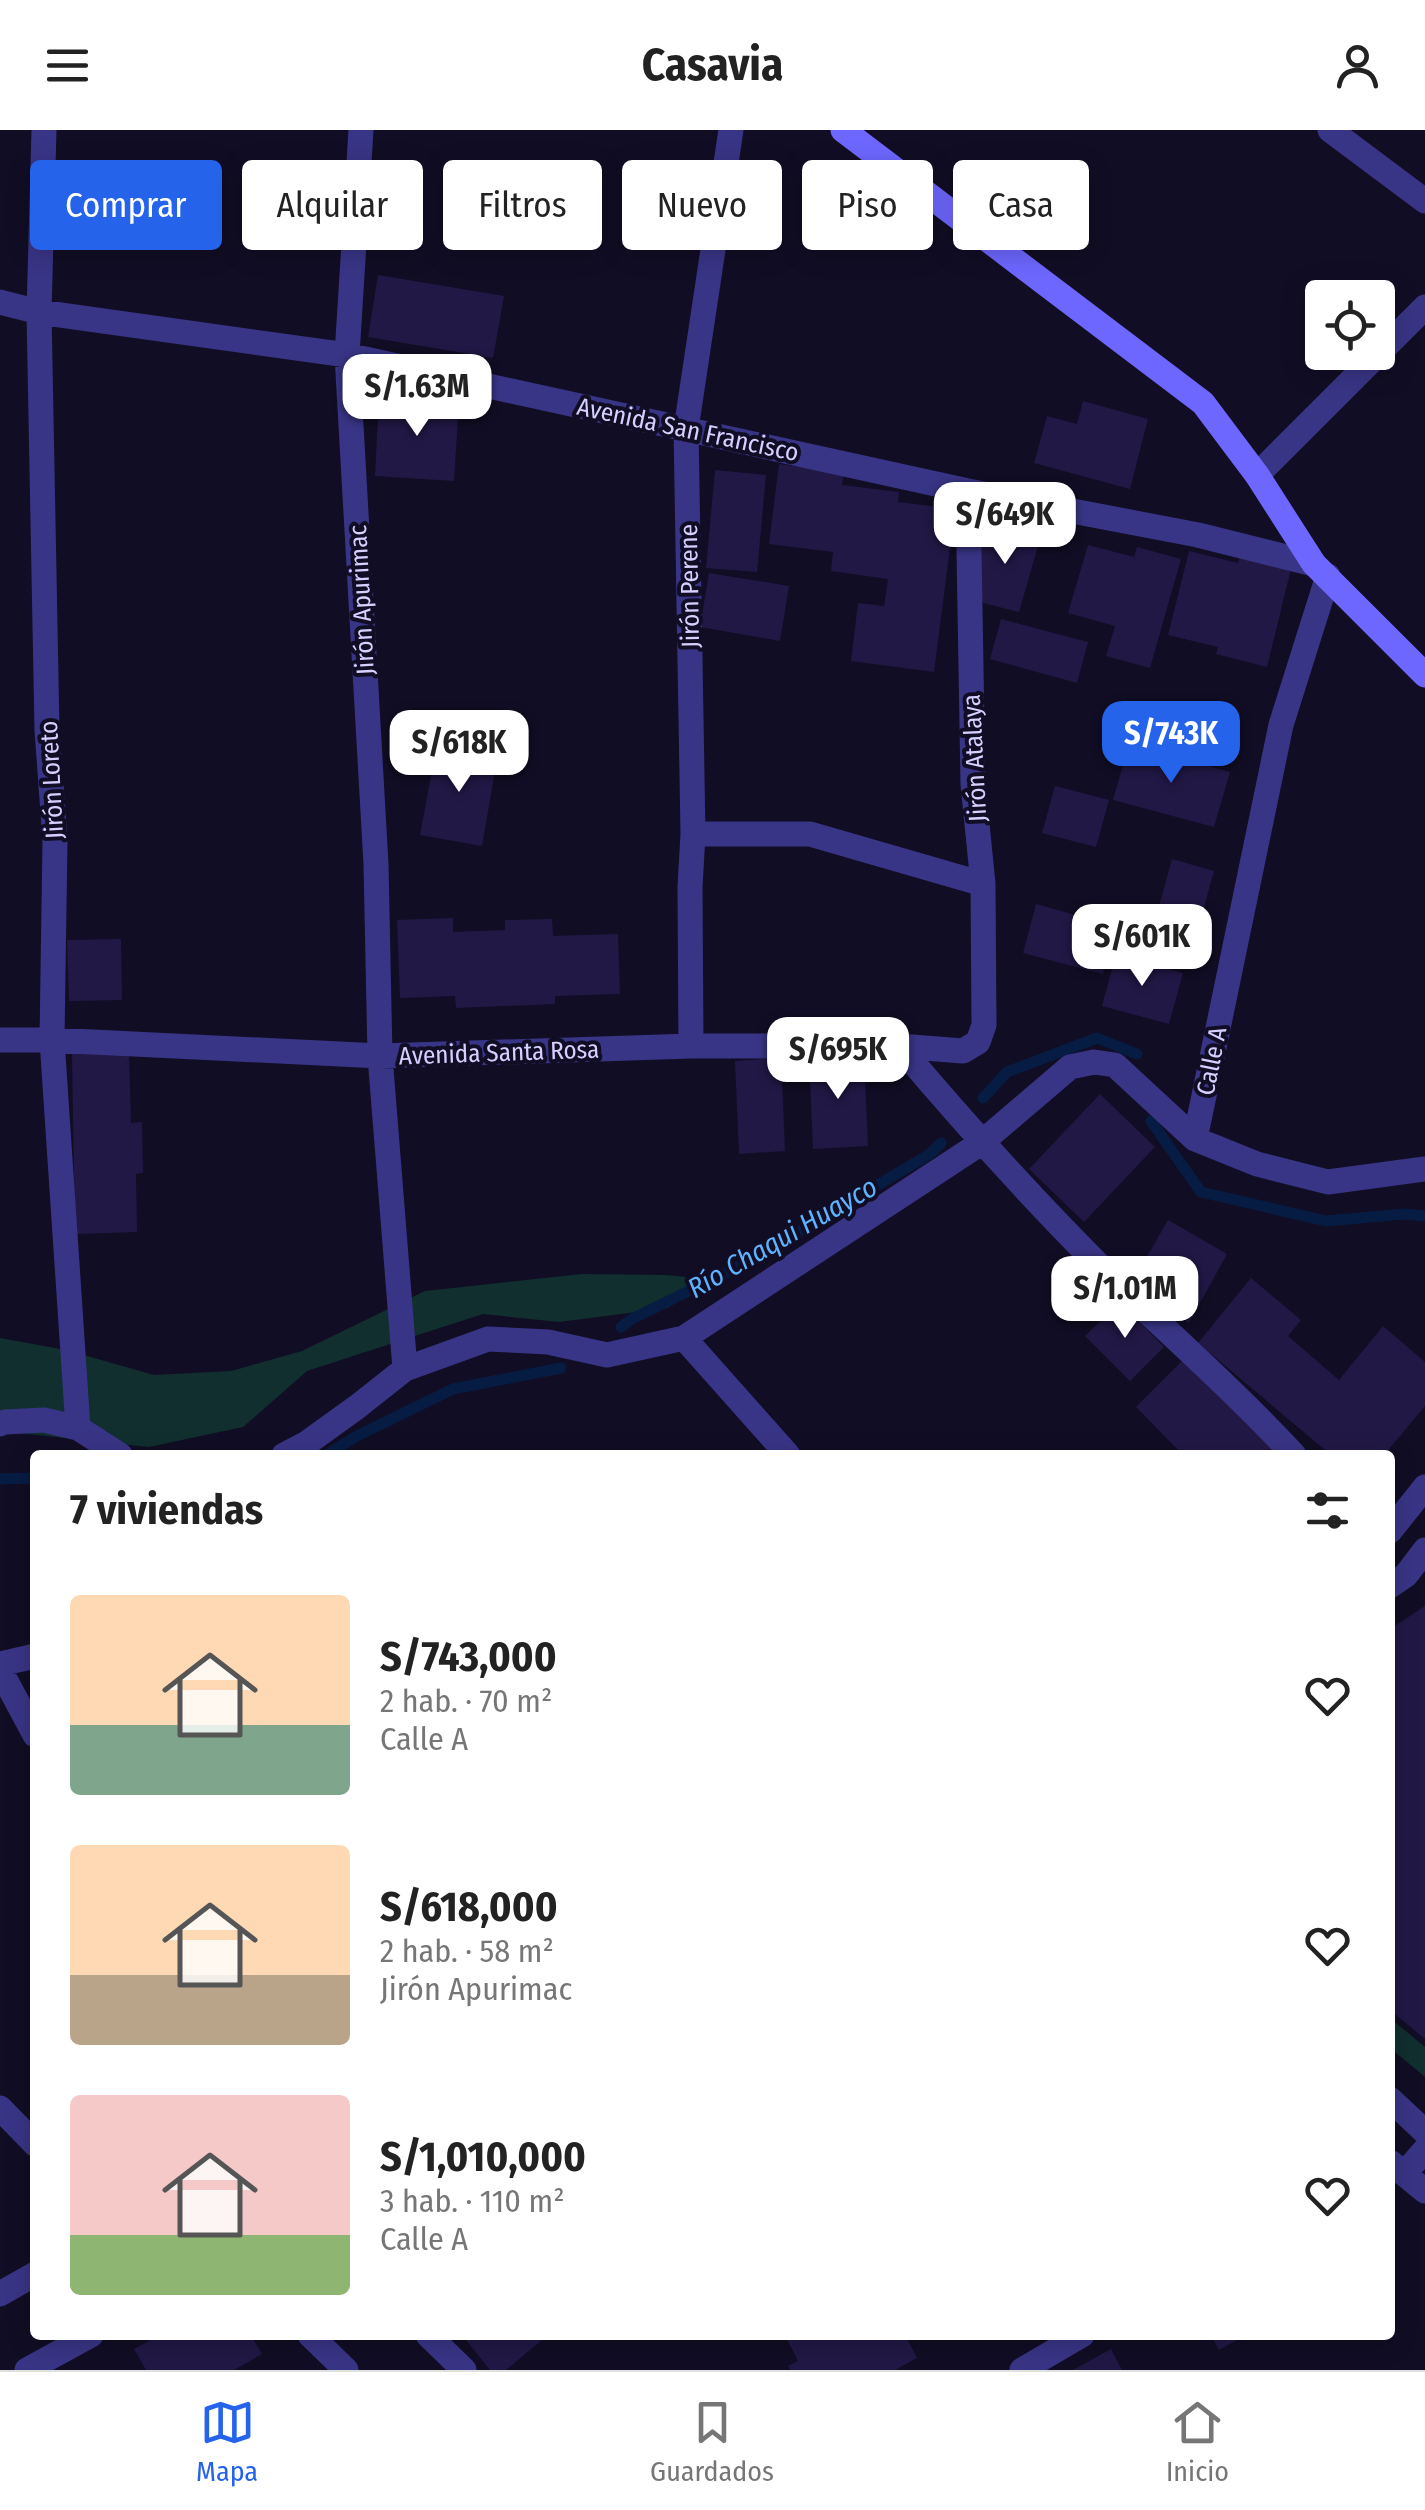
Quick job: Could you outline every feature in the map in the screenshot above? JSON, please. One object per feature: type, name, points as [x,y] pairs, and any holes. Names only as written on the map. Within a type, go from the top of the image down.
[{"type":"street","name":"Jirón Loreto","points":[[44,130],[39,312],[47,730],[56,840],[52,1040],[78,1428]]},
{"type":"street","name":"Jirón Apurimac","points":[[361,130],[347,355],[376,864],[380,1056],[405,1369]]},
{"type":"street","name":"Jirón Perene","points":[[690,1046],[693,834],[686,429],[731,130]]},
{"type":"street","points":[[843,130],[1203,402],[1321,570],[1425,674]]},
{"type":"street","points":[[1330,130],[1425,201]]},
{"type":"street","points":[[1361,152],[1375,130]]},
{"type":"street","name":"Avenida San Francisco","points":[[0,302],[39,312],[347,355],[968,491],[1198,534],[1321,570]]},
{"type":"street","points":[[1257,475],[1425,308]]},
{"type":"street","name":"Jirón Atalaya","points":[[968,491],[973,784],[983,884],[984,1025]]},
{"type":"street","name":"Calle A","points":[[1196,1139],[1281,725],[1321,570]]},
{"type":"street","points":[[693,834],[810,834],[983,884]]},
{"type":"street","name":"Avenida Santa Rosa","points":[[0,1040],[380,1056],[690,1046],[899,1046],[963,1051],[978,1042],[984,1025]]},
{"type":"street","points":[[899,1046],[981,1143],[1121,1287],[1244,1401],[1289,1450]]},
{"type":"street","points":[[292,1450],[405,1369],[488,1339],[548,1342],[607,1355],[684,1338],[981,1143],[1070,1068],[1094,1062],[1116,1064],[1196,1139],[1257,1164],[1328,1182],[1425,1168]]},
{"type":"street","points":[[684,1338],[784,1450]]},
{"type":"street","points":[[0,1424],[44,1420],[78,1428],[112,1450]]},
{"type":"street","points":[[1395,1525],[1425,1487]]},
{"type":"street","points":[[1395,1573],[1425,1550]]},
{"type":"street","points":[[30,1658],[0,1667],[30,1725]]},
{"type":"street","points":[[1395,2104],[1425,2132]]},
{"type":"street","points":[[0,2108],[30,2139]]},
{"type":"street","points":[[1425,2150],[1397,2168],[1425,2191]]},
{"type":"street","points":[[0,2294],[30,2277]]},
{"type":"street","points":[[27,2370],[82,2340]]},
{"type":"street","points":[[315,2340],[346,2370]]},
{"type":"street","points":[[433,2340],[464,2370]]},
{"type":"street","points":[[1022,2370],[1073,2340]]},
{"type":"green space","points":[[581,1274],[705,1279],[668,1308],[559,1322],[483,1314],[307,1371],[243,1427],[149,1447],[0,1431],[0,1338],[66,1350],[154,1375],[231,1371],[302,1351],[425,1291]]},
{"type":"green space","points":[[1395,2022],[1425,2047],[1425,2077],[1395,2052]]},
{"type":"building","points":[[378,275],[504,296],[493,358],[368,337]]},
{"type":"building","points":[[379,397],[459,401],[454,481],[375,476]]},
{"type":"building","points":[[1083,401],[1148,419],[1130,489],[1034,463],[1047,416],[1077,424]]},
{"type":"building","points":[[779,464],[844,473],[842,485],[899,492],[898,502],[955,509],[934,672],[851,661],[858,603],[884,606],[888,579],[831,571],[833,552],[769,544]]},
{"type":"building","points":[[715,470],[766,475],[757,572],[706,568]]},
{"type":"building","points":[[987,524],[1040,539],[1019,612],[983,603],[975,564]]},
{"type":"building","points":[[1088,545],[1134,557],[1137,547],[1181,559],[1150,668],[1106,656],[1115,626],[1068,613]]},
{"type":"building","points":[[1189,551],[1238,563],[1240,557],[1291,569],[1267,667],[1216,654],[1218,647],[1168,635]]},
{"type":"building","points":[[709,573],[789,586],[780,641],[700,627]]},
{"type":"building","points":[[1001,619],[1088,642],[1077,683],[990,659]]},
{"type":"building","points":[[437,743],[498,754],[482,846],[420,835]]},
{"type":"building","points":[[1129,744],[1230,772],[1214,827],[1113,800]]},
{"type":"building","points":[[1055,786],[1109,800],[1096,847],[1042,833]]},
{"type":"building","points":[[1172,859],[1214,871],[1193,947],[1151,935]]},
{"type":"building","points":[[1036,904],[1115,926],[1103,974],[1023,953]]},
{"type":"building","points":[[453,918],[453,932],[505,930],[505,920],[552,919],[553,936],[618,934],[620,994],[555,996],[555,1004],[456,1008],[455,996],[400,998],[397,920]]},
{"type":"building","points":[[121,939],[122,1000],[69,1001],[67,940]]},
{"type":"building","points":[[1116,954],[1183,973],[1169,1024],[1102,1006]]},
{"type":"building","points":[[129,1053],[131,1123],[142,1122],[143,1173],[136,1174],[137,1232],[75,1234],[72,1054]]},
{"type":"building","points":[[864,1055],[868,1146],[813,1149],[809,1058]]},
{"type":"building","points":[[781,1058],[785,1151],[739,1154],[735,1061]]},
{"type":"building","points":[[1100,1094],[1155,1147],[1084,1222],[1029,1169]]},
{"type":"building","points":[[1168,1220],[1227,1254],[1189,1323],[1129,1288]]},
{"type":"building","points":[[1251,1278],[1301,1320],[1288,1336],[1339,1380],[1383,1326],[1425,1362],[1425,1406],[1388,1450],[1325,1450],[1198,1343]]},
{"type":"building","points":[[1120,1302],[1164,1347],[1130,1381],[1085,1336]]},
{"type":"building","points":[[1185,1358],[1276,1450],[1178,1450],[1136,1407]]},
{"type":"building","points":[[1425,1606],[1425,2039],[1395,2014],[1395,1626]]},
{"type":"building","points":[[150,2340],[254,2340],[262,2354],[234,2370],[146,2370],[134,2349]]},
{"type":"building","points":[[466,2340],[542,2340],[506,2370],[490,2370]]},
{"type":"building","points":[[788,2340],[908,2340],[917,2358],[895,2370],[790,2370],[788,2366],[798,2361]]},
{"type":"building","points":[[1214,2340],[1237,2340],[1219,2350]]},
{"type":"building","points":[[1111,2349],[1122,2370],[1073,2370]]},
{"type":"waterway","name":"Río Chaqui Huayco","points":[[983,1098],[1007,1072],[1097,1038],[1137,1054]]},
{"type":"waterway","name":"Río Chaqui Huayco","points":[[1151,1121],[1201,1192],[1326,1221],[1404,1214],[1425,1216]]},
{"type":"waterway","name":"Río Chaqui Huayco","points":[[621,1327],[748,1262],[930,1154],[941,1143]]},
{"type":"waterway","name":"Río Chaqui Huayco","points":[[334,1450],[453,1389],[561,1368]]},
{"type":"waterway","name":"Río Chaqui Huayco","points":[[0,1479],[30,1478]]}]
